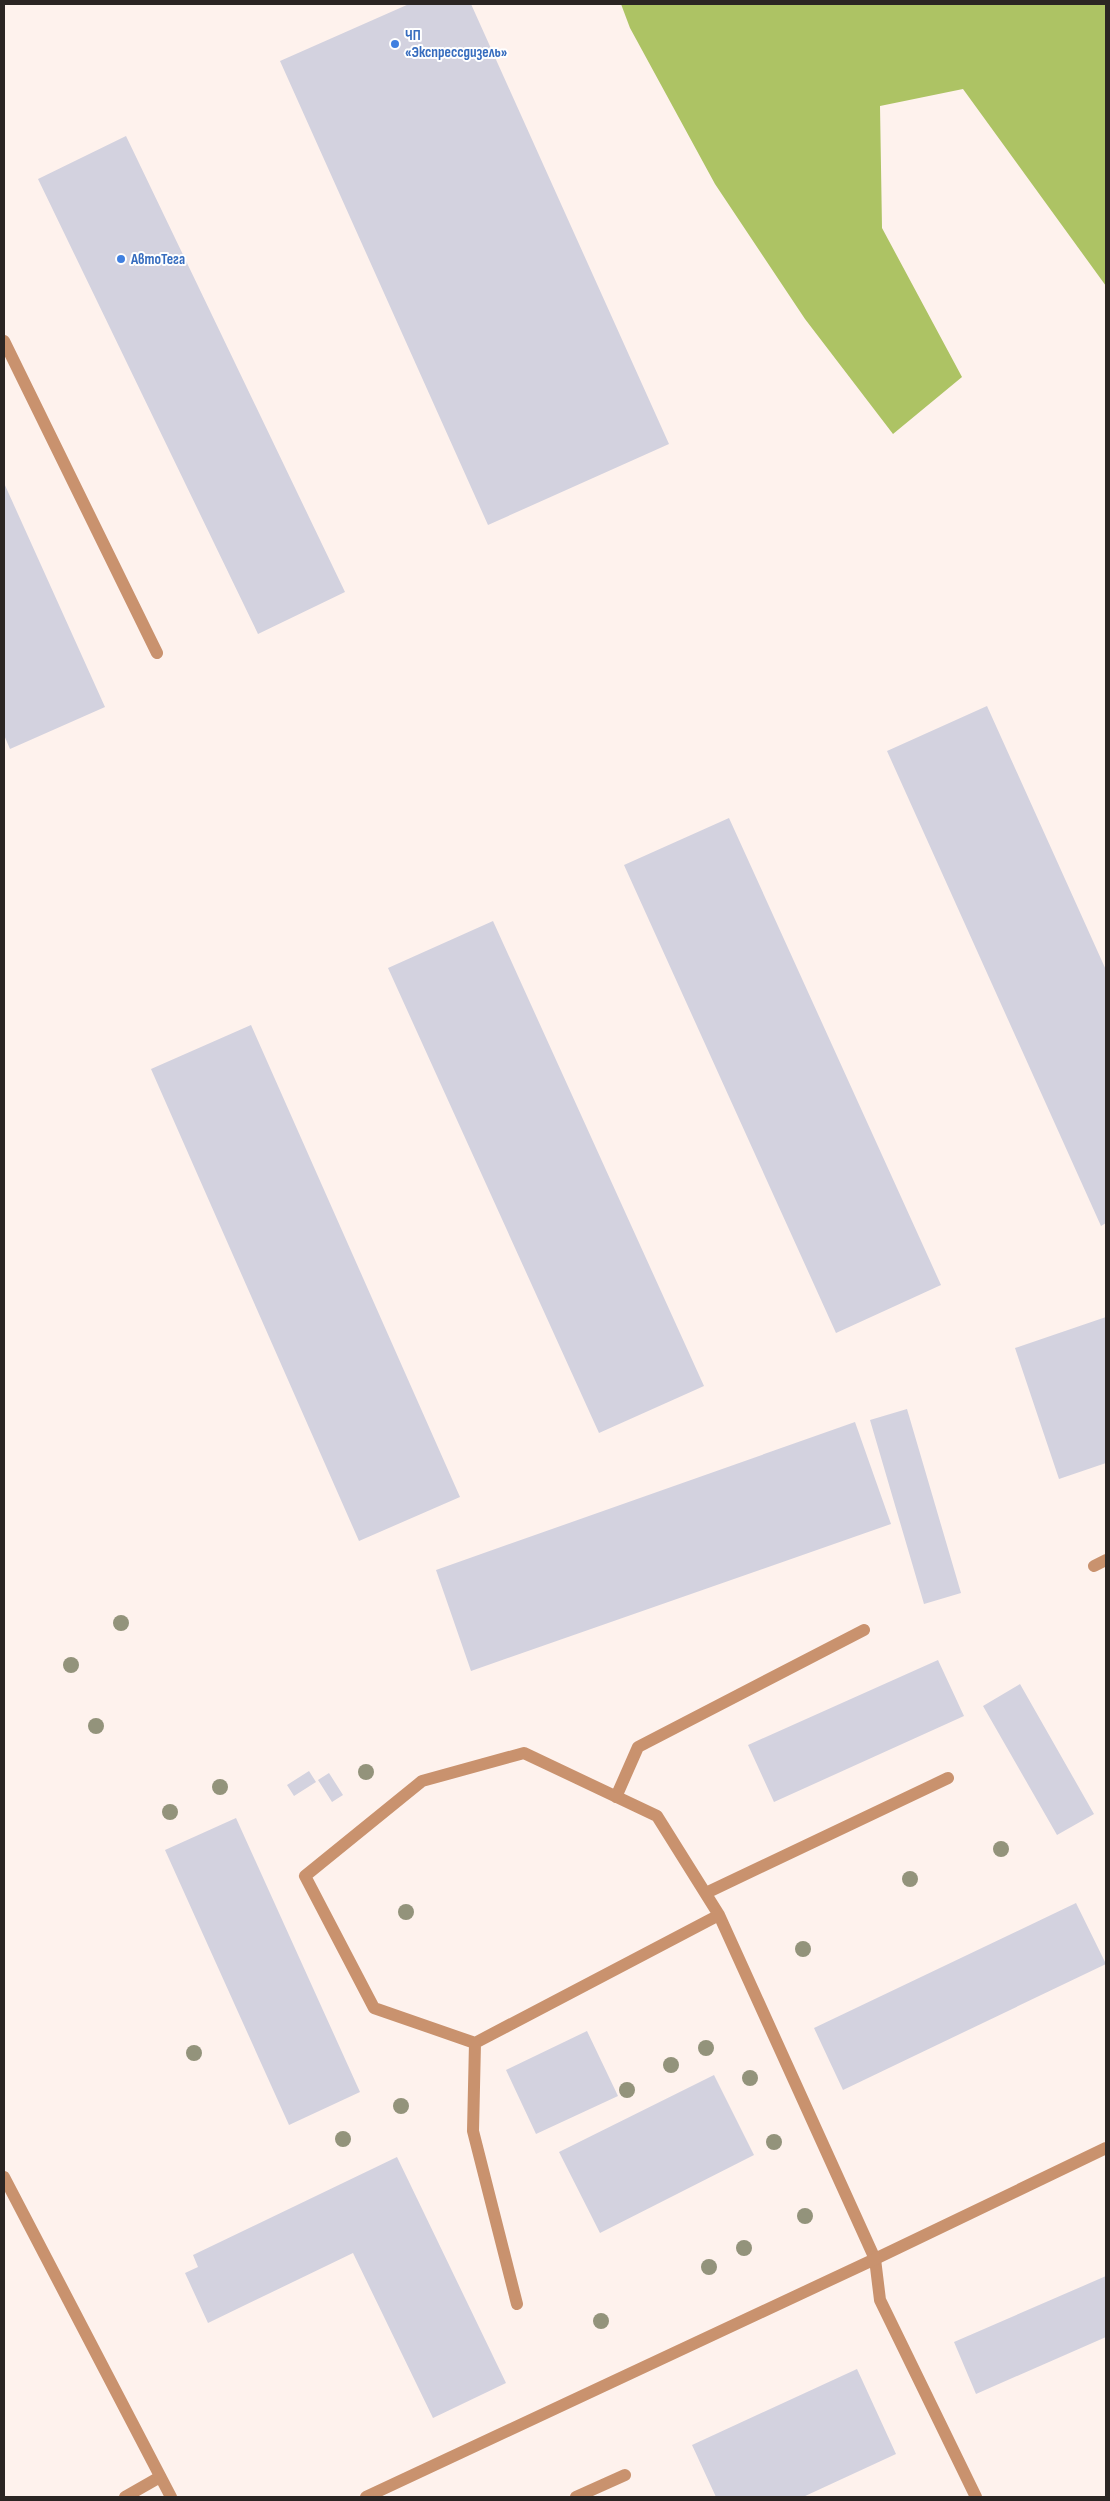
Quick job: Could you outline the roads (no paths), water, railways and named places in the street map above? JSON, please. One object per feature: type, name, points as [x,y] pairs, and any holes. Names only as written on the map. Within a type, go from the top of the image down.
[{"type":"street","points":[[4,341],[157,653]]},
{"type":"street","points":[[1094,1566],[1106,1560]]},
{"type":"street","points":[[616,1797],[638,1747],[864,1630]]},
{"type":"street","points":[[719,1915],[475,2043],[374,2008],[305,1876],[422,1781],[524,1753],[658,1816],[719,1915],[875,2259],[880,2300],[976,2497]]},
{"type":"street","points":[[706,1893],[948,1778]]},
{"type":"street","points":[[475,2043],[473,2131],[517,2304]]},
{"type":"street","points":[[366,2497],[875,2259],[1106,2148]]},
{"type":"street","points":[[4,2177],[171,2497]]},
{"type":"street","points":[[576,2497],[625,2475]]},
{"type":"street","points":[[125,2497],[160,2477]]},
{"type":"place","name":"ЧП «Экспрессдизель»","points":[[395,44]]},
{"type":"place","name":"АвтоТега","points":[[121,259]]}]
